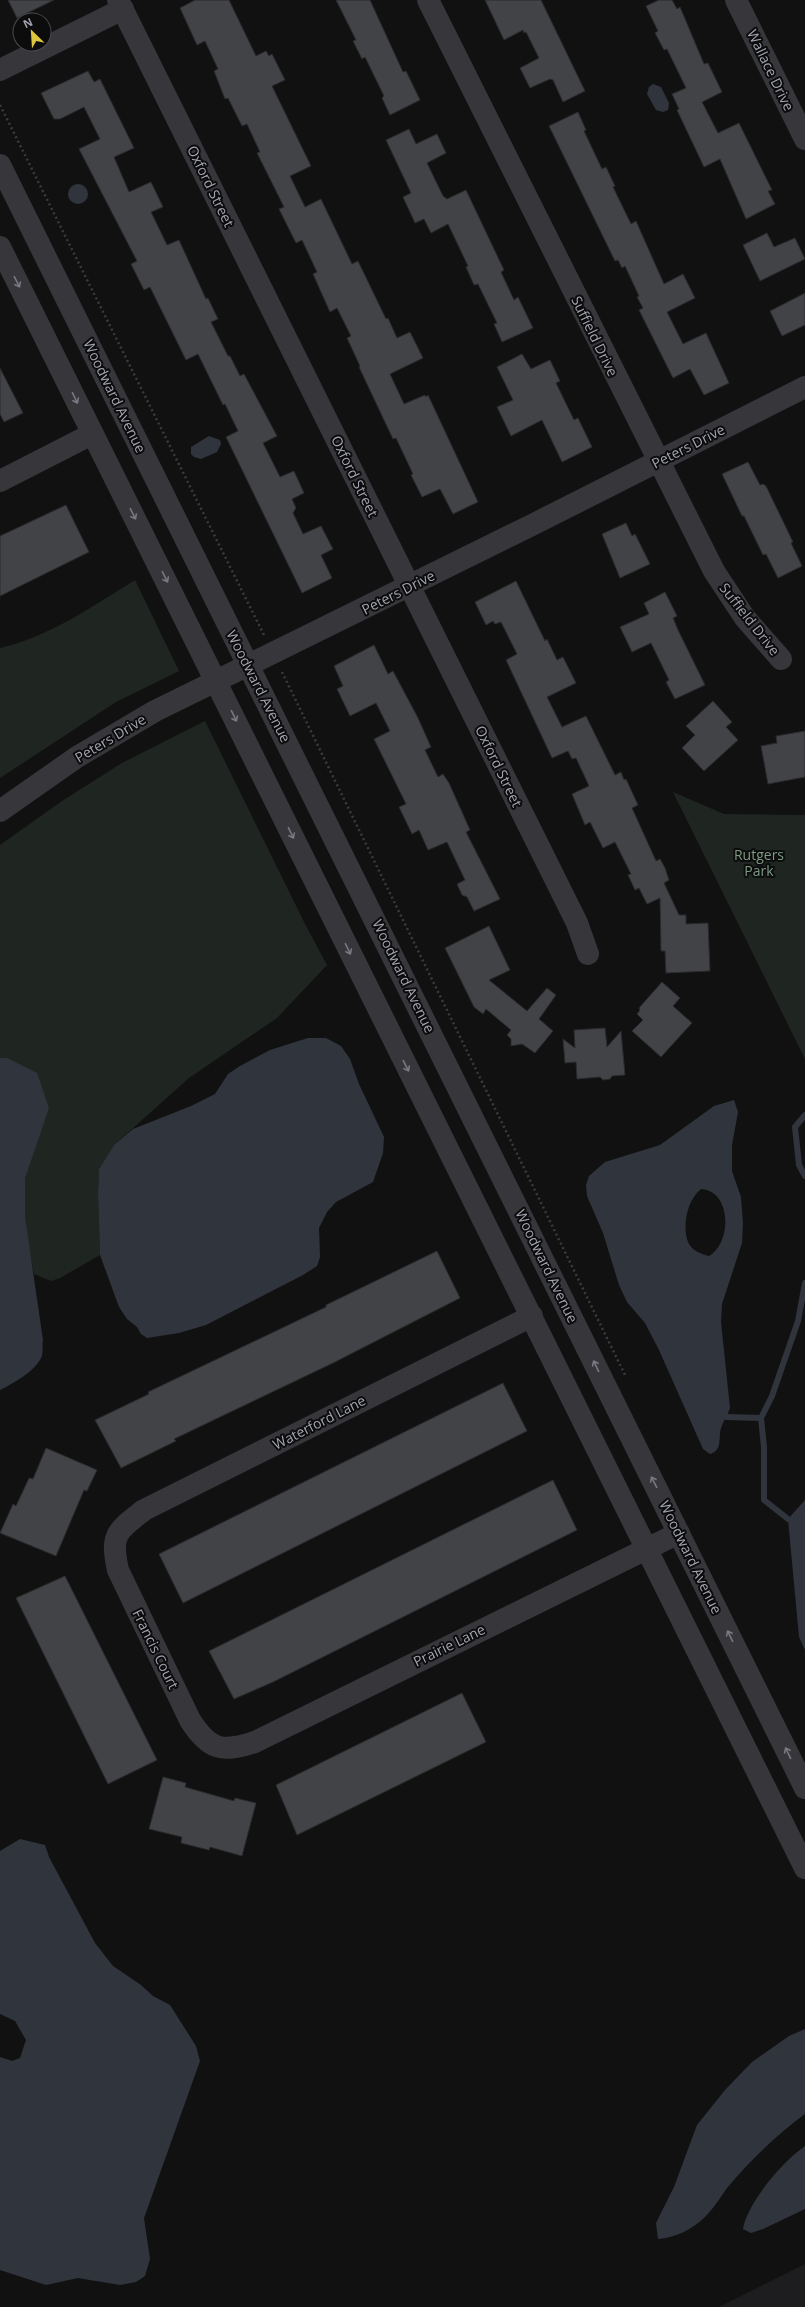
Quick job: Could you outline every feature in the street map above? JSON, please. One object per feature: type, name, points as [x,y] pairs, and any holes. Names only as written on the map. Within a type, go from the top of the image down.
[{"type":"street","name":"Suffield Drive","points":[[428,0],[657,461],[714,571],[746,618],[781,659]]},
{"type":"street","name":"Wallace Drive","points":[[736,0],[805,140]]},
{"type":"street","points":[[0,70],[121,5]]},
{"type":"street","name":"Oxford Street","points":[[121,5],[576,923],[588,954]]},
{"type":"street","name":"Woodward Avenue","points":[[0,165],[805,1788]]},
{"type":"street","points":[[0,247],[92,434],[218,680],[314,881],[648,1549],[805,1868]]},
{"type":"street","name":"Peters Drive","points":[[0,811],[112,735],[218,680],[410,586],[805,387]]},
{"type":"street","points":[[0,481],[92,434]]},
{"type":"street","name":"Waterford Lane","points":[[115,1540],[121,1527],[144,1510],[532,1316]]},
{"type":"street","name":"Prairie Lane","points":[[216,1747],[234,1749],[255,1742],[459,1640],[679,1533]]},
{"type":"street","name":"Francis Court","points":[[115,1540],[114,1554],[118,1570],[190,1720],[200,1736],[216,1747]]},
{"type":"path","points":[[0,105],[262,632]]},
{"type":"path","points":[[285,677],[628,1381]]},
{"type":"shaded area","points":[[653,84],[661,87],[669,103],[668,110],[663,112],[656,110],[647,94],[649,87]]},
{"type":"shaded area","points":[[74,184],[82,184],[88,190],[88,198],[82,204],[74,204],[68,198],[68,190]]},
{"type":"shaded area","points":[[209,436],[220,440],[221,444],[217,452],[201,459],[194,457],[191,454],[191,447]]},
{"type":"shaded area","points":[[308,1038],[326,1038],[341,1046],[350,1059],[359,1084],[384,1137],[383,1153],[373,1182],[336,1202],[327,1212],[319,1228],[320,1257],[317,1266],[303,1275],[206,1325],[179,1333],[147,1338],[141,1334],[137,1327],[127,1319],[119,1307],[100,1255],[98,1193],[99,1169],[114,1145],[133,1129],[191,1106],[215,1094],[228,1074],[270,1050]]},
{"type":"shaded area","points":[[0,1058],[7,1058],[37,1073],[49,1108],[25,1178],[25,1217],[43,1340],[42,1356],[30,1372],[0,1390]]},
{"type":"shaded area","points":[[734,1100],[738,1112],[732,1145],[732,1171],[741,1197],[743,1223],[742,1243],[722,1304],[721,1322],[730,1408],[721,1428],[717,1450],[710,1454],[703,1449],[659,1350],[645,1323],[627,1302],[619,1285],[603,1233],[587,1196],[586,1185],[589,1176],[605,1162],[660,1145],[714,1106]],"holes":[[[701,1189],[711,1192],[719,1198],[723,1208],[725,1230],[717,1249],[709,1256],[694,1250],[688,1242],[686,1236],[686,1221],[689,1206],[696,1194]]]},
{"type":"shaded area","points":[[805,1500],[805,1650],[799,1637],[788,1519]]},
{"type":"shaded area","points":[[20,1839],[45,1845],[49,1857],[95,1943],[113,1966],[141,1985],[153,1996],[170,2005],[196,2046],[200,2061],[144,2218],[150,2259],[145,2276],[136,2282],[120,2285],[78,2278],[46,2285],[0,2270],[0,2057],[12,2061],[20,2058],[26,2040],[15,2021],[0,2014],[0,1851]]},
{"type":"shaded area","points":[[805,2029],[805,2114],[754,2158],[727,2188],[705,2217],[689,2229],[677,2235],[658,2239],[656,2223],[674,2187],[697,2125],[725,2090],[752,2062],[789,2036]]},
{"type":"shaded area","points":[[805,2146],[805,2209],[763,2229],[751,2233],[743,2229],[751,2207],[767,2183],[796,2153]]},
{"type":"shaded area","points":[[805,2264],[805,2307],[719,2307]]},
{"type":"green space","points":[[135,580],[179,671],[116,702],[0,778],[0,648],[18,643],[53,629]]},
{"type":"green space","points":[[205,721],[306,926],[327,965],[277,1018],[189,1078],[114,1145],[99,1169],[98,1193],[100,1255],[60,1278],[51,1281],[34,1274],[25,1226],[23,1202],[27,1169],[49,1108],[7,1058],[0,1058],[0,845],[62,801],[122,763]]},
{"type":"green space","name":"Rutgers Park","points":[[673,792],[724,814],[805,815],[805,1059]]},
{"type":"building","points":[[8,0],[54,0],[29,12],[14,12]]},
{"type":"building","points":[[195,0],[229,0],[256,56],[266,51],[269,56],[272,54],[285,80],[272,86],[311,166],[290,176],[305,207],[321,199],[352,264],[358,261],[386,319],[388,318],[397,338],[410,332],[423,358],[390,374],[404,404],[428,395],[478,502],[453,514],[440,489],[422,497],[396,438],[393,439],[359,367],[360,366],[347,338],[351,336],[337,308],[330,312],[313,274],[317,272],[302,240],[296,243],[279,209],[284,207],[257,153],[260,152],[247,124],[242,126],[228,98],[225,99],[214,71],[218,69],[205,41],[197,45],[180,8]]},
{"type":"building","points":[[336,0],[370,0],[403,72],[406,71],[420,100],[390,115],[382,98],[384,96],[365,57],[362,59],[353,41],[356,40]]},
{"type":"building","points":[[485,0],[541,0],[585,91],[563,102],[553,80],[550,79],[530,88],[520,68],[539,58],[526,32],[524,33],[523,30],[504,40]]},
{"type":"building","points":[[659,0],[672,0],[677,9],[680,7],[704,64],[708,63],[722,92],[702,102],[718,133],[739,123],[772,190],[768,191],[775,204],[746,219],[720,159],[704,167],[677,110],[679,109],[672,94],[686,88],[667,49],[664,50],[655,33],[658,31],[646,6]]},
{"type":"building","points":[[88,71],[94,82],[100,79],[134,148],[114,157],[129,192],[151,182],[163,207],[151,212],[167,245],[179,240],[206,299],[208,298],[218,319],[211,322],[228,356],[230,356],[240,376],[244,374],[277,436],[263,443],[280,477],[294,471],[304,493],[292,499],[296,508],[293,513],[303,534],[321,526],[333,549],[321,555],[332,578],[302,593],[226,437],[238,431],[225,404],[223,405],[198,354],[186,360],[150,287],[144,290],[131,264],[137,261],[79,149],[100,139],[84,107],[60,119],[54,119],[41,93]]},
{"type":"building","points":[[578,112],[586,130],[584,131],[602,169],[606,167],[615,186],[613,187],[631,224],[636,221],[664,284],[683,274],[695,298],[667,312],[683,344],[706,333],[729,383],[704,395],[690,369],[673,378],[639,310],[643,308],[625,266],[622,268],[618,260],[615,261],[549,126]]},
{"type":"building","points":[[409,129],[416,144],[437,134],[446,153],[427,163],[443,196],[447,199],[466,190],[504,270],[501,272],[514,300],[518,297],[533,328],[502,342],[494,324],[497,323],[478,284],[474,285],[466,267],[468,266],[448,224],[431,233],[424,219],[415,223],[403,197],[411,193],[386,140]]},
{"type":"building","points":[[767,233],[774,247],[795,238],[805,259],[760,281],[743,245]]},
{"type":"building","points":[[805,293],[805,325],[782,336],[770,311]]},
{"type":"building","points":[[522,354],[531,369],[550,360],[560,381],[556,383],[574,420],[578,418],[592,447],[562,462],[542,420],[511,436],[497,407],[513,400],[497,367]]},
{"type":"building","points":[[0,368],[23,413],[4,422],[0,414]]},
{"type":"building","points":[[748,462],[760,485],[763,484],[766,486],[793,542],[791,543],[802,566],[778,578],[766,554],[763,555],[744,516],[742,516],[722,474]]},
{"type":"building","points":[[66,505],[89,552],[0,596],[0,536]]},
{"type":"building","points":[[626,523],[632,536],[635,534],[650,564],[620,578],[602,534]]},
{"type":"building","points":[[516,581],[545,641],[547,639],[557,660],[563,657],[576,683],[547,697],[562,727],[586,716],[615,775],[621,772],[624,780],[626,779],[638,805],[632,808],[656,861],[660,859],[665,868],[669,880],[664,883],[679,915],[686,915],[686,924],[708,923],[710,971],[666,973],[665,951],[661,951],[660,898],[647,904],[639,888],[635,890],[628,875],[631,874],[615,842],[603,848],[590,822],[585,825],[572,794],[589,786],[576,758],[572,759],[568,751],[552,758],[506,660],[517,654],[501,622],[495,624],[493,621],[486,625],[475,602]]},
{"type":"building","points":[[665,592],[677,616],[673,618],[678,630],[705,685],[675,699],[666,682],[669,680],[651,643],[632,652],[620,627],[649,614],[644,603]]},
{"type":"building","points":[[374,645],[388,674],[393,671],[418,718],[431,747],[425,750],[438,777],[443,774],[449,783],[470,830],[466,832],[500,899],[474,911],[467,897],[462,895],[457,884],[465,880],[447,842],[428,850],[419,830],[412,834],[399,807],[406,804],[374,739],[390,731],[376,703],[350,716],[337,689],[343,686],[334,666]]},
{"type":"building","points":[[713,701],[732,722],[726,727],[738,740],[704,771],[682,748],[695,735],[686,726]]},
{"type":"building","points":[[805,731],[805,777],[768,784],[761,746],[777,743],[776,736]]},
{"type":"building","points":[[489,926],[510,970],[489,980],[527,1011],[547,988],[556,995],[539,1019],[553,1031],[535,1053],[522,1044],[511,1046],[511,1039],[507,1035],[511,1030],[486,1009],[483,1014],[474,1007],[445,948]]},
{"type":"building","points":[[662,982],[680,998],[673,1006],[692,1023],[661,1057],[632,1031],[643,1020],[637,1014],[640,1010],[639,1008]]},
{"type":"building","points":[[605,1028],[607,1047],[621,1031],[625,1075],[612,1076],[610,1079],[603,1080],[600,1077],[577,1079],[576,1062],[565,1063],[563,1039],[575,1048],[574,1030]]},
{"type":"building","points":[[437,1251],[460,1298],[333,1363],[174,1439],[176,1441],[121,1468],[95,1420],[149,1394],[148,1392],[326,1307],[326,1305]]},
{"type":"building","points":[[503,1383],[527,1431],[183,1603],[159,1554]]},
{"type":"building","points":[[46,1448],[97,1470],[87,1491],[84,1490],[56,1556],[0,1533],[13,1504],[16,1506],[29,1478],[33,1479]]},
{"type":"building","points":[[553,1480],[577,1530],[273,1682],[234,1699],[209,1651]]},
{"type":"building","points":[[65,1576],[157,1760],[108,1784],[16,1598]]},
{"type":"building","points":[[462,1693],[486,1742],[297,1835],[276,1785]]},
{"type":"building","points":[[163,1777],[186,1783],[185,1787],[234,1801],[235,1798],[256,1803],[242,1856],[210,1847],[209,1850],[181,1843],[182,1837],[149,1829]]},
{"type":"waterway","points":[[805,1115],[795,1127],[799,1165],[805,1176]]},
{"type":"waterway","points":[[788,1519],[764,1500],[764,1447],[761,1418],[772,1396],[798,1321],[805,1283]]},
{"type":"waterway","points":[[727,1417],[761,1418]]}]
